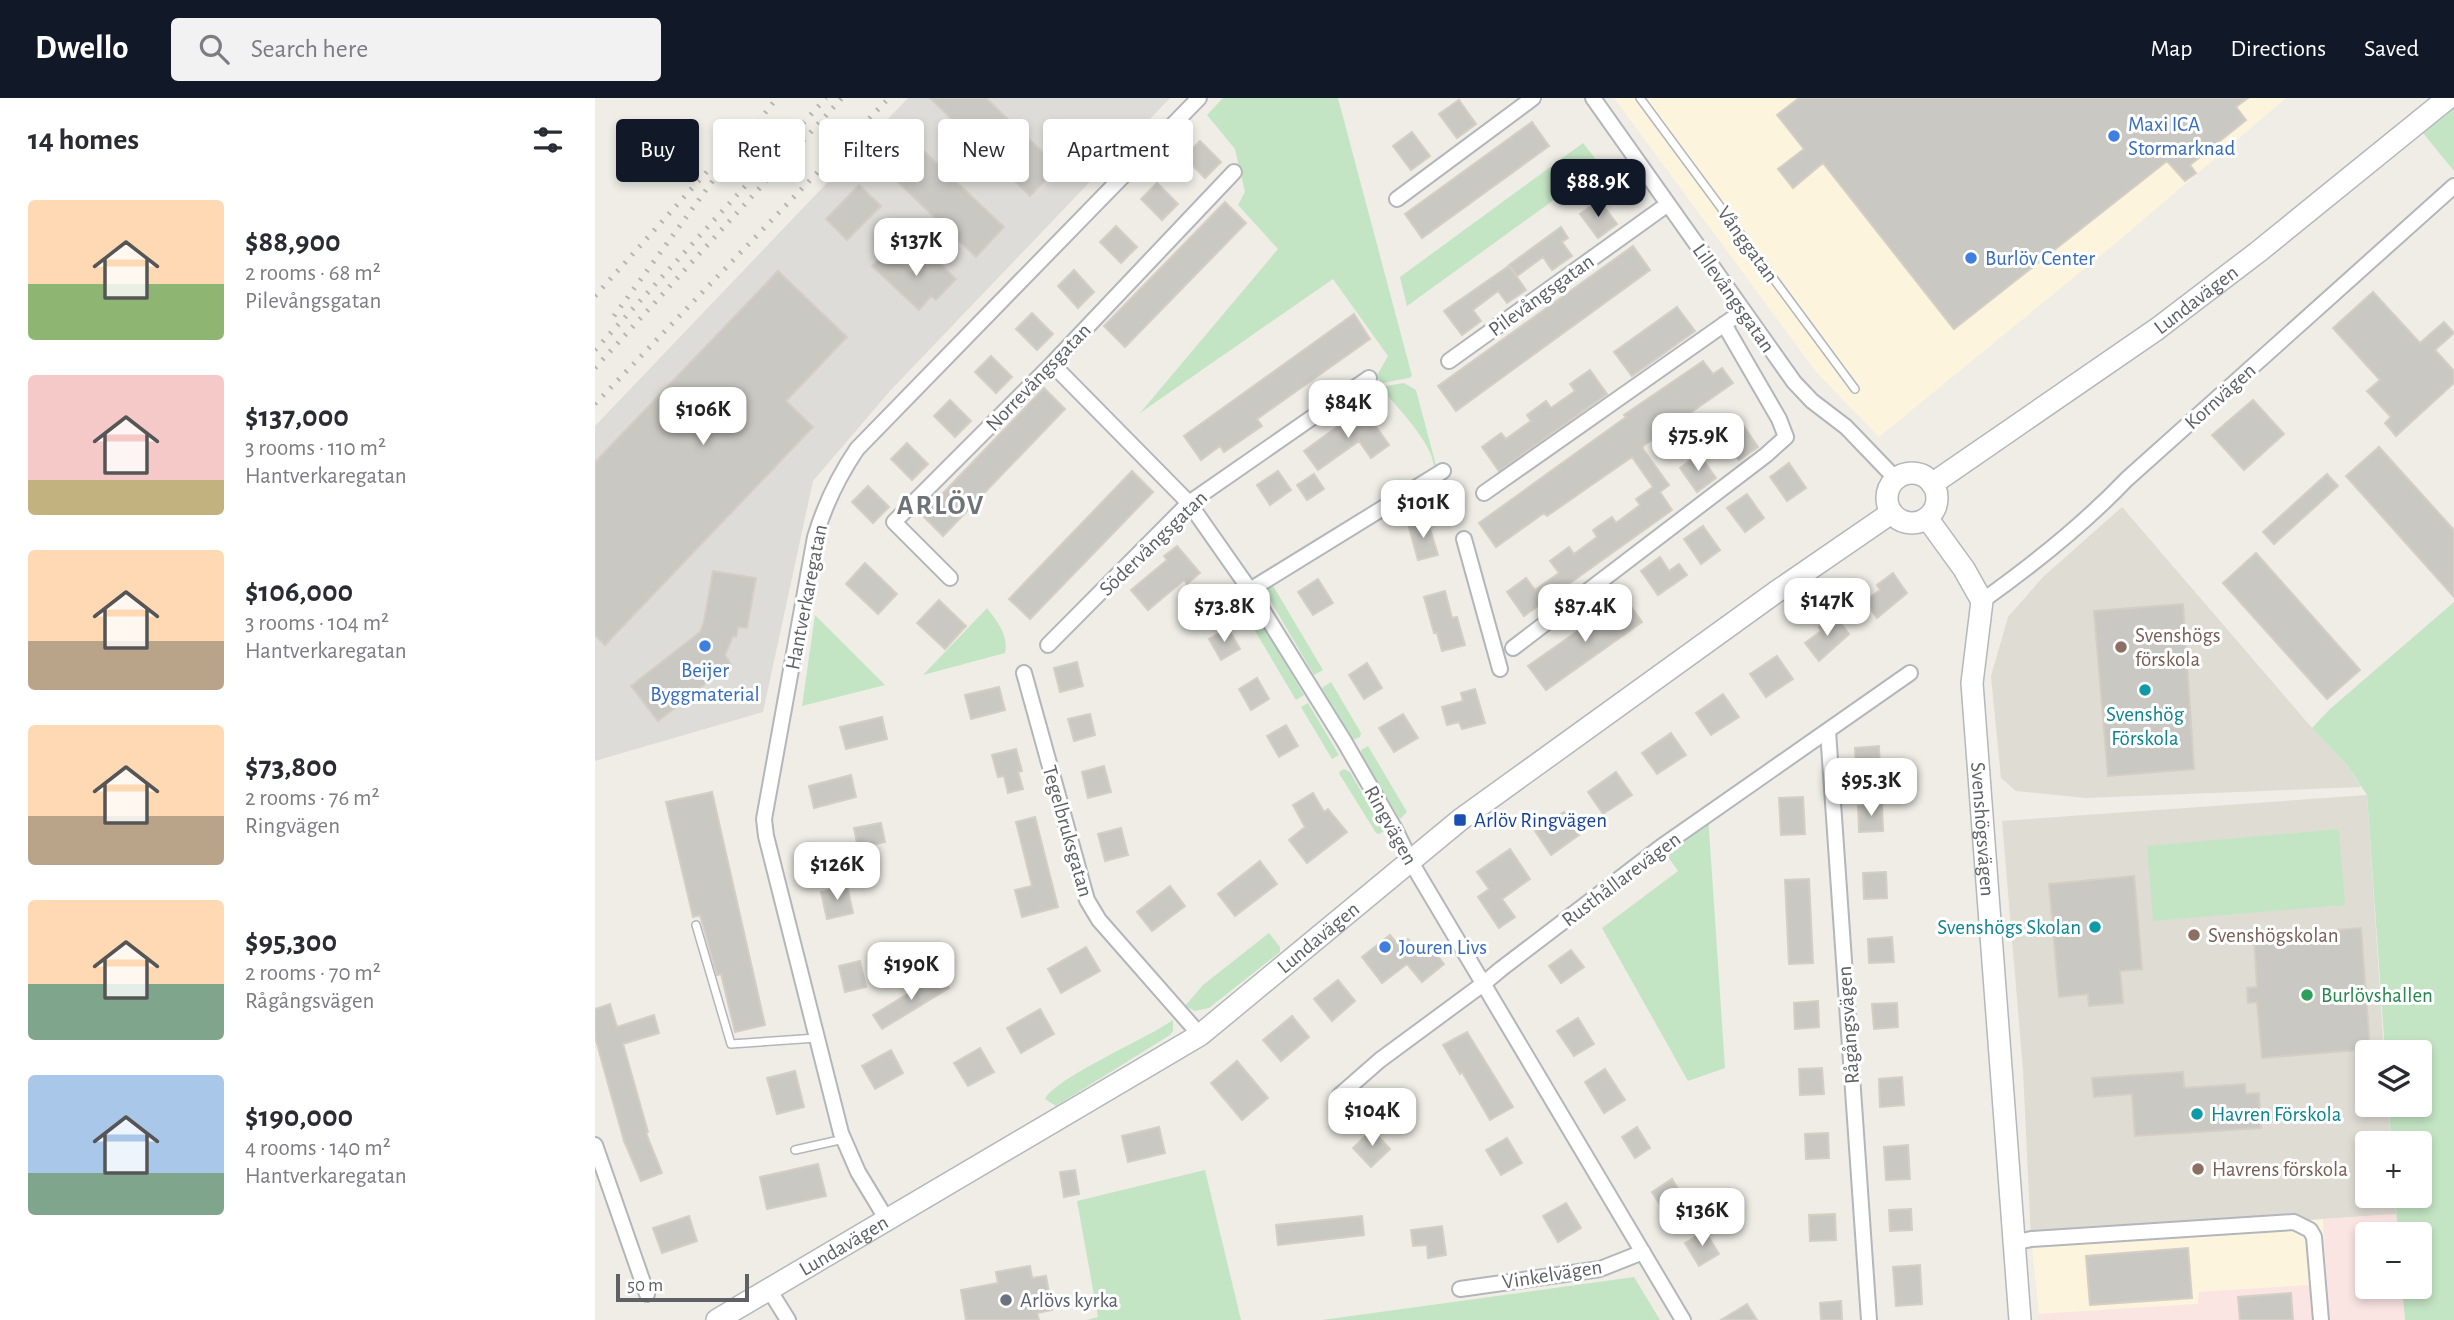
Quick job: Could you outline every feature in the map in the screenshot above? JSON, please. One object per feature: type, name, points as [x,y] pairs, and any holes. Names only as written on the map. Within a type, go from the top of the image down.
[{"type":"main road","name":"Lundavägen","points":[[1932,484],[2157,329],[2258,252],[2448,98]]},
{"type":"main road","points":[[1919,474],[1932,484],[1936,502],[1927,518],[1908,523],[1891,513],[1888,491],[1896,479],[1903,475],[1919,474]]},
{"type":"main road","name":"Lundavägen","points":[[717,1320],[1200,1035],[1460,820],[1765,600],[1891,513]]},
{"type":"main road","points":[[1927,518],[1964,569],[1982,601]]},
{"type":"main road","name":"Svenshögsvägen","points":[[1982,601],[1972,682],[2020,1320]]},
{"type":"street","name":"Hantverkaregatan","points":[[887,1220],[858,1172],[843,1139],[766,836],[764,819],[815,537],[824,506],[838,477],[857,449],[1199,98]]},
{"type":"street","points":[[1397,199],[1533,98]]},
{"type":"street","name":"Lillevångsgatan","points":[[1593,98],[1794,382],[1812,401],[1846,427],[1896,479]]},
{"type":"street","name":"Norrevångsgatan","points":[[950,578],[894,522],[1052,364],[1234,172]]},
{"type":"street","name":"Kornvägen","points":[[1982,601],[2036,562],[2085,520],[2454,186]]},
{"type":"street","name":"Pilevångsgatan","points":[[1449,361],[1668,204]]},
{"type":"street","points":[[1484,493],[1742,311]]},
{"type":"street","points":[[1513,648],[1786,437],[1779,419],[1724,324]]},
{"type":"street","name":"Ringvägen","points":[[1052,364],[1189,503],[1250,590],[1344,741],[1411,862],[1683,1320]]},
{"type":"street","name":"Södervångsgatan","points":[[1048,645],[1189,503],[1369,377]]},
{"type":"street","points":[[1250,590],[1443,471]]},
{"type":"street","points":[[1464,539],[1500,669]]},
{"type":"street","name":"Tegelbruksgatan","points":[[1024,673],[1087,900],[1099,920],[1200,1035]]},
{"type":"street","name":"Rusthållarevägen","points":[[1340,1095],[1380,1060],[1661,847],[1910,673]]},
{"type":"street","name":"Rågångsvägen","points":[[1828,731],[1869,1320]]},
{"type":"street","points":[[595,1145],[647,1294]]},
{"type":"street","points":[[2014,1242],[2294,1222],[2309,1230],[2314,1237],[2321,1320]]},
{"type":"street","name":"Vinkelvägen","points":[[1459,1289],[1600,1269],[1643,1252]]},
{"type":"street","points":[[770,1291],[788,1320]]},
{"type":"lane","name":"Vånggatan","points":[[1640,98],[1855,389]]},
{"type":"lane","points":[[696,925],[731,1044],[817,1038]]},
{"type":"lane","points":[[795,1150],[843,1139]]},
{"type":"shaded area","points":[[908,98],[1170,98],[1150,119],[1043,119],[1043,182],[1090,182],[890,391],[813,481],[763,712],[595,761],[595,426],[828,182],[924,182],[924,119],[888,119]]},
{"type":"shaded area","points":[[1614,98],[2286,98],[2123,237],[1879,437],[1817,373]]},
{"type":"shaded area","name":"Svenshögs förskola","points":[[2122,507],[2347,765],[2361,787],[2085,798],[2016,791],[2001,778],[1991,676],[2008,617],[2043,577]]},
{"type":"shaded area","name":"Svenshögskolan","points":[[2367,795],[2383,1040],[2355,1040],[2355,1117],[2389,1117],[2390,1131],[2355,1131],[2355,1208],[2396,1208],[2396,1214],[2031,1239],[2023,1070],[2002,821]]},
{"type":"shaded area","points":[[2396,1214],[2397,1222],[2355,1222],[2355,1299],[2403,1299],[2405,1320],[2039,1320],[2039,1314],[2198,1304],[2199,1292],[2327,1284],[2323,1219]]},
{"type":"shaded area","points":[[2323,1219],[2327,1284],[2199,1292],[2199,1304],[2039,1314],[2031,1239]]},
{"type":"green space","points":[[1223,98],[1338,98],[1412,376],[1382,383],[1376,377],[1388,356],[1333,279],[1140,413],[1278,249],[1238,205],[1245,192],[1235,149],[1207,115]]},
{"type":"green space","points":[[2454,107],[2454,171],[2423,133]]},
{"type":"green space","points":[[1583,143],[1601,166],[1407,306],[1400,277]]},
{"type":"green space","points":[[1404,383],[1416,390],[1437,469],[1434,469],[1433,459],[1422,438],[1380,387]]},
{"type":"green space","points":[[1272,584],[1323,670],[1314,675],[1267,595]]},
{"type":"green space","points":[[1248,602],[1304,695],[1296,700],[1239,604]]},
{"type":"green space","points":[[2454,602],[2454,1320],[2405,1320],[2403,1299],[2432,1299],[2432,1222],[2397,1222],[2396,1208],[2432,1208],[2432,1131],[2390,1131],[2390,1117],[2432,1117],[2432,1040],[2384,1040],[2367,795],[2347,765],[2312,728],[2330,709]]},
{"type":"green space","points":[[987,608],[1004,635],[1005,653],[923,675]]},
{"type":"green space","points":[[815,615],[885,685],[802,706]]},
{"type":"green space","points":[[1331,682],[1361,733],[1360,737],[1353,740],[1322,688]]},
{"type":"green space","points":[[1308,703],[1339,755],[1332,759],[1301,707]]},
{"type":"green space","points":[[1368,746],[1407,812],[1400,819],[1362,756],[1361,750]]},
{"type":"green space","points":[[1344,769],[1350,772],[1384,831],[1379,834],[1340,775],[1339,772]]},
{"type":"green space","points":[[1708,815],[1725,1068],[1688,1081],[1602,928],[1678,871],[1661,847]]},
{"type":"green space","points":[[2339,829],[2345,905],[2153,921],[2147,846]]},
{"type":"green space","points":[[1269,933],[1280,947],[1280,952],[1209,1008],[1195,1011],[1185,1006],[1203,985]]},
{"type":"green space","points":[[1173,1020],[1173,1031],[1170,1035],[1056,1106],[1045,1099],[1066,1080]]},
{"type":"green space","points":[[1205,1170],[1241,1320],[1087,1320],[1098,1317],[1077,1201]]},
{"type":"green space","points":[[1634,1277],[1660,1320],[1322,1320]]},
{"type":"building","points":[[930,98],[986,98],[1008,119],[951,119]]},
{"type":"building","name":"Burlöv Center","points":[[1799,98],[2248,98],[2236,107],[2246,120],[2190,165],[2196,173],[2185,181],[2167,161],[1954,329],[1823,163],[1793,188],[1778,169],[1804,149],[1777,115]]},
{"type":"building","points":[[1459,100],[1476,124],[1457,138],[1439,114]]},
{"type":"building","points":[[1532,122],[1549,146],[1422,238],[1405,214]]},
{"type":"building","points":[[1412,132],[1430,156],[1411,170],[1393,146]]},
{"type":"building","points":[[1029,139],[1043,153],[1044,182],[1030,196],[1016,182],[1029,182]]},
{"type":"building","points":[[1200,141],[1221,162],[1205,178],[1193,166],[1193,148]]},
{"type":"building","points":[[924,151],[938,165],[938,182],[956,182],[1004,227],[976,257],[898,182],[924,182]]},
{"type":"building","points":[[1157,183],[1178,204],[1162,220],[1141,199]]},
{"type":"building","points":[[859,185],[881,206],[847,240],[826,219]]},
{"type":"building","points":[[1599,200],[1617,224],[1598,238],[1580,214]]},
{"type":"building","points":[[1225,202],[1246,223],[1125,347],[1104,326]]},
{"type":"building","points":[[1116,226],[1137,247],[1121,263],[1100,242]]},
{"type":"building","points":[[1561,227],[1568,238],[1562,242],[1572,256],[1552,270],[1543,257],[1517,276],[1509,265]]},
{"type":"building","points":[[1633,246],[1650,270],[1456,411],[1438,386]]},
{"type":"building","points":[[888,250],[912,273],[930,254],[956,279],[936,300],[931,296],[919,310],[872,266]]},
{"type":"building","points":[[1509,266],[1526,290],[1507,303],[1498,291],[1473,310],[1481,321],[1462,335],[1444,311]]},
{"type":"building","points":[[1074,270],[1094,292],[1078,308],[1058,286]]},
{"type":"building","points":[[778,271],[847,337],[786,401],[813,427],[605,645],[595,635],[595,462]]},
{"type":"building","points":[[2373,292],[2420,343],[2444,322],[2454,333],[2435,350],[2454,371],[2454,383],[2396,436],[2385,423],[2391,417],[2367,391],[2380,380],[2333,328]]},
{"type":"building","points":[[1677,307],[1695,331],[1632,376],[1614,352]]},
{"type":"building","points":[[1032,313],[1053,334],[1037,350],[1016,329]]},
{"type":"building","points":[[1354,314],[1370,339],[1257,419],[1262,426],[1224,452],[1220,446],[1201,460],[1184,436]]},
{"type":"building","points":[[991,356],[1012,377],[996,393],[975,372]]},
{"type":"building","points":[[1703,361],[1713,374],[1722,368],[1733,383],[1643,446],[1669,485],[1660,492],[1672,510],[1524,616],[1507,592],[1526,578],[1535,590],[1559,573],[1550,561],[1569,547],[1574,554],[1597,537],[1593,530],[1612,517],[1616,523],[1640,505],[1636,499],[1653,487],[1632,457],[1547,516],[1544,513],[1496,547],[1479,523],[1626,417],[1624,415]]},
{"type":"building","points":[[1590,370],[1607,394],[1499,471],[1482,447],[1501,433],[1506,439],[1531,421],[1527,415],[1546,401],[1551,408],[1575,391],[1570,384]]},
{"type":"building","points":[[1044,388],[1065,409],[943,536],[922,515]]},
{"type":"building","points":[[950,400],[971,421],[955,437],[934,416]]},
{"type":"building","points":[[2253,400],[2284,434],[2244,470],[2212,435]]},
{"type":"building","points":[[1363,408],[1389,445],[1371,458],[1359,441],[1318,470],[1304,451]]},
{"type":"building","points":[[1741,422],[1758,447],[1739,460],[1722,436]]},
{"type":"building","points":[[907,443],[928,464],[912,480],[891,459]]},
{"type":"building","points":[[2379,447],[2454,530],[2454,597],[2346,476]]},
{"type":"building","points":[[1699,454],[1716,478],[1697,492],[1680,468]]},
{"type":"building","points":[[1789,463],[1806,488],[1787,501],[1770,477]]},
{"type":"building","points":[[1132,471],[1153,492],[1030,619],[1009,599]]},
{"type":"building","points":[[1278,471],[1291,490],[1270,505],[1257,485]]},
{"type":"building","points":[[1314,474],[1324,489],[1307,500],[1297,485]]},
{"type":"building","points":[[2327,474],[2338,486],[2274,544],[2263,532]]},
{"type":"building","points":[[868,486],[889,507],[873,523],[852,502]]},
{"type":"building","points":[[1747,494],[1764,518],[1745,532],[1727,508]]},
{"type":"building","points":[[1427,519],[1438,555],[1418,560],[1408,524]]},
{"type":"building","points":[[1703,526],[1720,550],[1701,564],[1684,539]]},
{"type":"building","points":[[1177,546],[1200,573],[1187,584],[1184,580],[1148,610],[1131,590],[1167,560],[1164,556]]},
{"type":"building","points":[[2256,553],[2360,670],[2327,699],[2223,583]]},
{"type":"building","points":[[1660,557],[1669,571],[1679,564],[1687,575],[1658,595],[1641,571]]},
{"type":"building","points":[[865,563],[897,594],[878,614],[846,584]]},
{"type":"building","name":"Beijer Byggmaterial","points":[[713,571],[756,578],[747,628],[738,627],[736,637],[733,636],[725,655],[731,664],[658,721],[631,686],[700,632]]},
{"type":"building","points":[[1893,573],[1907,593],[1877,618],[1865,601],[1880,590],[1877,585]]},
{"type":"building","points":[[1318,579],[1333,603],[1313,615],[1298,592]]},
{"type":"building","points":[[1445,591],[1452,618],[1457,617],[1465,645],[1442,651],[1424,597]]},
{"type":"building","points":[[1625,598],[1642,622],[1546,690],[1528,666]]},
{"type":"building","points":[[939,600],[966,626],[945,649],[917,623]]},
{"type":"building","name":"Svenshög Förskola","points":[[2183,604],[2194,769],[2108,776],[2094,611]]},
{"type":"building","points":[[1835,615],[1849,634],[1819,661],[1805,643],[1821,631],[1819,627]]},
{"type":"building","points":[[1228,628],[1240,649],[1221,660],[1209,639]]},
{"type":"building","points":[[1777,656],[1793,679],[1766,697],[1750,674]]},
{"type":"building","points":[[1077,662],[1083,686],[1060,692],[1054,668]]},
{"type":"building","points":[[1367,663],[1382,688],[1364,699],[1349,675]]},
{"type":"building","points":[[1257,678],[1269,699],[1251,710],[1239,689]]},
{"type":"building","points":[[999,687],[1005,710],[971,719],[965,695]]},
{"type":"building","points":[[1475,689],[1485,723],[1462,729],[1459,722],[1447,725],[1442,707],[1463,701],[1461,693]]},
{"type":"building","points":[[1723,694],[1739,717],[1711,735],[1696,713]]},
{"type":"building","points":[[1090,714],[1095,735],[1074,741],[1068,719]]},
{"type":"building","points":[[1403,714],[1418,738],[1394,752],[1379,728]]},
{"type":"building","points":[[882,717],[887,739],[846,749],[840,727]]},
{"type":"building","points":[[1286,725],[1298,746],[1279,757],[1267,736]]},
{"type":"building","points":[[1671,733],[1686,755],[1657,774],[1642,753]]},
{"type":"building","points":[[1879,746],[1880,771],[1856,772],[1855,748]]},
{"type":"building","points":[[1016,749],[1022,771],[1018,772],[1023,789],[1008,793],[1004,776],[998,777],[992,755]]},
{"type":"building","points":[[1104,766],[1111,792],[1088,798],[1082,772]]},
{"type":"building","points":[[1616,772],[1632,795],[1603,814],[1588,792]]},
{"type":"building","points":[[851,775],[856,797],[814,808],[809,786]]},
{"type":"building","points":[[712,792],[765,1025],[735,1032],[721,974],[717,975],[700,915],[693,917],[666,802]]},
{"type":"building","points":[[1313,793],[1324,812],[1328,809],[1347,832],[1307,863],[1289,840],[1305,827],[1293,805]]},
{"type":"building","points":[[1803,797],[1805,834],[1781,835],[1779,798]]},
{"type":"building","points":[[1882,805],[1883,831],[1859,832],[1858,806]]},
{"type":"building","points":[[1564,812],[1579,835],[1551,855],[1535,831]]},
{"type":"building","points":[[1035,817],[1058,907],[1022,917],[1015,890],[1032,886],[1016,822]]},
{"type":"building","points":[[881,823],[885,842],[858,848],[854,828]]},
{"type":"building","points":[[1121,828],[1128,855],[1105,861],[1098,834]]},
{"type":"building","points":[[1510,849],[1530,879],[1502,899],[1515,917],[1499,928],[1478,897],[1489,889],[1477,872]]},
{"type":"building","points":[[1260,861],[1277,884],[1235,916],[1218,894]]},
{"type":"building","points":[[1886,872],[1887,898],[1864,899],[1863,873]]},
{"type":"building","name":"Svenshögs Skolan","points":[[2134,876],[2142,969],[2120,971],[2123,1003],[2089,1006],[2088,994],[2059,997],[2049,884]]},
{"type":"building","points":[[1809,879],[1813,963],[1789,964],[1785,880]]},
{"type":"building","points":[[847,886],[853,913],[827,919],[821,892]]},
{"type":"building","points":[[1170,886],[1185,906],[1152,931],[1137,912]]},
{"type":"building","name":"Burlövshallen","points":[[2361,928],[2369,1040],[2355,1040],[2355,1050],[2262,1058],[2257,1002],[2248,1003],[2247,988],[2257,987],[2254,936]]},
{"type":"building","points":[[1390,935],[1399,946],[1408,939],[1420,953],[1430,946],[1444,964],[1422,982],[1407,964],[1382,983],[1362,957]]},
{"type":"building","points":[[1892,937],[1894,962],[1869,963],[1868,939]]},
{"type":"building","points":[[935,944],[944,960],[935,965],[938,971],[909,977],[901,964]]},
{"type":"building","points":[[1086,947],[1100,971],[1061,993],[1048,969]]},
{"type":"building","points":[[1571,950],[1584,967],[1561,983],[1549,966]]},
{"type":"building","points":[[860,961],[866,987],[845,992],[839,966]]},
{"type":"building","points":[[940,974],[949,988],[882,1029],[873,1015]]},
{"type":"building","points":[[1338,980],[1355,1001],[1332,1021],[1314,999]]},
{"type":"building","points":[[1818,1001],[1819,1027],[1795,1029],[1794,1003]]},
{"type":"building","points":[[1897,1003],[1898,1027],[1874,1029],[1872,1004]]},
{"type":"building","points":[[610,1004],[617,1027],[654,1015],[659,1033],[623,1044],[648,1132],[646,1133],[662,1173],[641,1181],[624,1141],[595,1037],[595,1009]]},
{"type":"building","points":[[1040,1009],[1054,1034],[1021,1053],[1007,1028]]},
{"type":"building","points":[[1292,1016],[1309,1037],[1281,1061],[1263,1040]]},
{"type":"building","points":[[1578,1018],[1594,1044],[1574,1056],[1557,1031]]},
{"type":"building","points":[[1467,1032],[1513,1107],[1490,1120],[1443,1045]]},
{"type":"building","points":[[980,1048],[994,1072],[968,1086],[954,1063]]},
{"type":"building","points":[[891,1050],[903,1073],[875,1089],[862,1066]]},
{"type":"building","points":[[1237,1061],[1268,1098],[1242,1120],[1211,1083]]},
{"type":"building","points":[[1822,1068],[1824,1094],[1800,1095],[1799,1069]]},
{"type":"building","points":[[1605,1069],[1625,1100],[1604,1113],[1585,1082]]},
{"type":"building","points":[[795,1071],[804,1107],[777,1114],[767,1078]]},
{"type":"building","name":"Havren Förskola","points":[[2183,1072],[2184,1088],[2245,1084],[2246,1094],[2259,1093],[2261,1128],[2135,1136],[2132,1094],[2094,1097],[2092,1078]]},
{"type":"building","points":[[1902,1077],[1904,1105],[1880,1107],[1879,1079]]},
{"type":"building","points":[[1159,1127],[1165,1153],[1128,1162],[1122,1136]]},
{"type":"building","points":[[1637,1127],[1650,1148],[1635,1158],[1622,1137]]},
{"type":"building","points":[[1372,1130],[1390,1149],[1371,1167],[1353,1148]]},
{"type":"building","points":[[1828,1133],[1829,1158],[1806,1159],[1805,1134]]},
{"type":"building","points":[[1507,1138],[1522,1163],[1501,1175],[1486,1150]]},
{"type":"building","points":[[1908,1145],[1910,1179],[1886,1180],[1884,1147]]},
{"type":"building","points":[[818,1164],[826,1196],[767,1209],[760,1177]]},
{"type":"building","points":[[1075,1170],[1079,1194],[1064,1197],[1060,1172]]},
{"type":"building","points":[[1672,1179],[1686,1202],[1666,1214],[1652,1192]]},
{"type":"building","points":[[1566,1203],[1581,1228],[1558,1242],[1543,1216]]},
{"type":"building","points":[[1911,1209],[1912,1230],[1890,1231],[1889,1210]]},
{"type":"building","points":[[1835,1214],[1836,1240],[1810,1241],[1809,1215]]},
{"type":"building","points":[[689,1216],[697,1241],[662,1253],[653,1228]]},
{"type":"building","points":[[1362,1216],[1364,1235],[1278,1245],[1276,1225]]},
{"type":"building","points":[[1442,1226],[1446,1255],[1428,1258],[1427,1245],[1413,1246],[1411,1230]]},
{"type":"building","points":[[1705,1231],[1719,1254],[1699,1266],[1685,1243]]},
{"type":"building","points":[[2188,1248],[2192,1298],[2090,1305],[2086,1256]]},
{"type":"building","points":[[1920,1265],[1922,1304],[1896,1306],[1893,1267]]},
{"type":"building","name":"Arlövs kyrka","points":[[1030,1266],[1032,1278],[1046,1276],[1052,1310],[1037,1313],[1039,1320],[966,1320],[961,1290],[998,1283],[996,1272]]},
{"type":"building","points":[[2291,1293],[2293,1320],[2240,1320],[2238,1297]]},
{"type":"building","points":[[1841,1301],[1842,1320],[1821,1320],[1820,1303]]},
{"type":"building","points":[[1747,1304],[1757,1320],[1721,1320]]},
{"type":"railway","points":[[614,316],[733,153],[777,98]]},
{"type":"railway","points":[[595,350],[826,98]]},
{"type":"railway","points":[[595,368],[842,98]]},
{"type":"railway","points":[[595,404],[889,98]]},
{"type":"railway","points":[[595,296],[712,166]]},
{"type":"place","name":"Maxi ICA Stormarknad","points":[[2114,136]]},
{"type":"place","name":"Burlöv Center","points":[[1971,258]]},
{"type":"place","name":"Beijer Byggmaterial","points":[[705,646]]},
{"type":"place","name":"Svenshögs förskola","points":[[2121,647]]},
{"type":"place","name":"Svenshög Förskola","points":[[2145,690]]},
{"type":"place","name":"Arlöv Ringvägen","points":[[1460,820]]},
{"type":"place","name":"Svenshögs Skolan","points":[[2095,927]]},
{"type":"place","name":"Svenshögskolan","points":[[2194,935]]},
{"type":"place","name":"Jouren Livs","points":[[1385,947]]},
{"type":"place","name":"Burlövshallen","points":[[2307,995]]},
{"type":"place","name":"Havren Förskola","points":[[2197,1114]]},
{"type":"place","name":"Havrens förskola","points":[[2198,1169]]},
{"type":"place","name":"Arlövs kyrka","points":[[1006,1300]]},
{"type":"district","name":"ARLÖV","points":[[941,504]]}]
